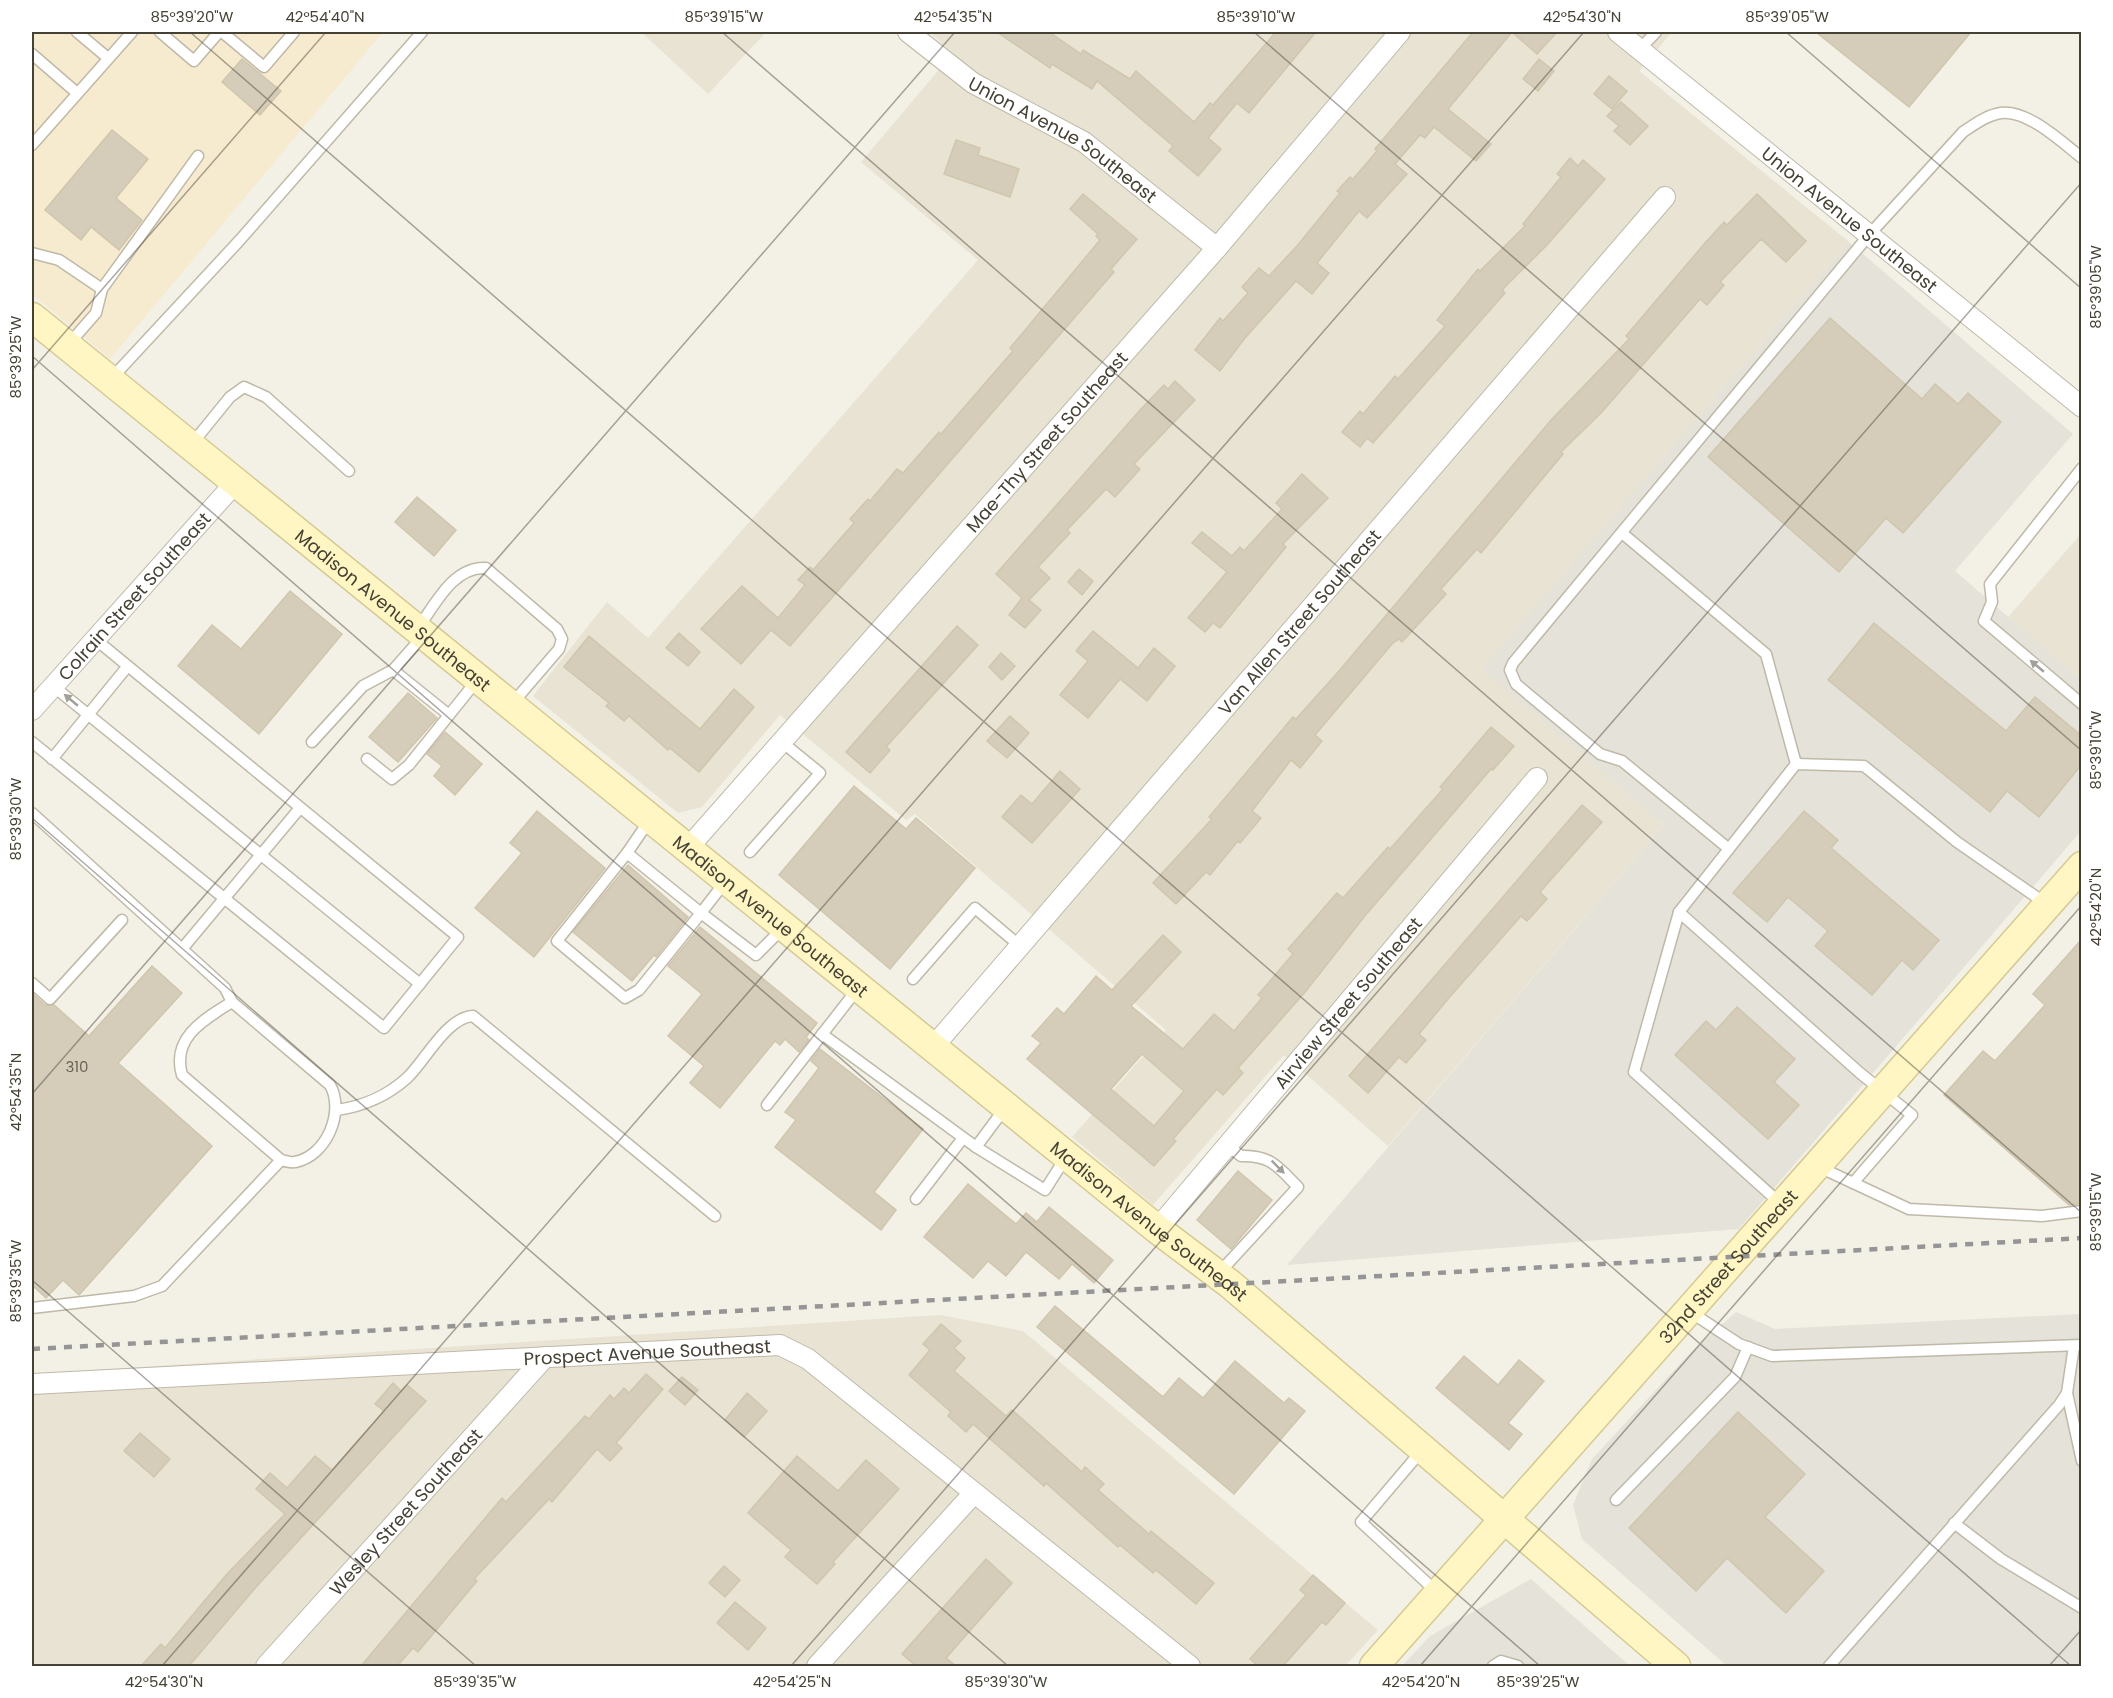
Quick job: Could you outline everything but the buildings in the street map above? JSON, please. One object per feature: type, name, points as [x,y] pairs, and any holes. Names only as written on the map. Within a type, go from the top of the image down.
[{"type":"street","name":"Union Avenue Southeast","points":[[908,32],[973,83],[1084,142],[1217,248]]},
{"type":"street","name":"Mae-Thy Street Southeast","points":[[688,849],[1217,248],[1400,32]]},
{"type":"street","name":"Union Avenue Southeast","points":[[1618,32],[2082,407]]},
{"type":"street","name":"Van Allen Street Southeast","points":[[933,1047],[1665,197]]},
{"type":"street","name":"Madison Avenue Southeast","points":[[32,317],[1067,1156],[1218,1275],[1676,1666]]},
{"type":"street","name":"Colrain Street Southeast","points":[[32,710],[236,482]]},
{"type":"street","name":"Airview Street Southeast","points":[[1157,1228],[1537,778]]},
{"type":"street","name":"32nd Street Southeast","points":[[1374,1666],[2082,866]]},
{"type":"street","name":"Prospect Avenue Southeast","points":[[32,1384],[780,1345],[808,1359],[1190,1666]]},
{"type":"street","name":"Wesley Street Southeast","points":[[266,1666],[544,1357]]},
{"type":"street","points":[[817,1666],[974,1493]]},
{"type":"lane","points":[[77,32],[108,58]]},
{"type":"lane","points":[[32,143],[132,32]]},
{"type":"lane","points":[[159,32],[194,61],[221,32],[264,67],[294,32]]},
{"type":"lane","points":[[109,380],[239,241],[422,32]]},
{"type":"lane","points":[[1640,49],[1656,32]]},
{"type":"lane","points":[[32,54],[77,93]]},
{"type":"lane","points":[[1729,849],[1622,761],[1600,754],[1515,684],[1510,670],[1513,663],[1869,235],[1963,132],[1982,119],[2003,112],[2039,123],[2082,158]]},
{"type":"lane","points":[[67,346],[96,313],[102,290],[198,156]]},
{"type":"lane","points":[[32,252],[60,260],[102,290]]},
{"type":"lane","points":[[191,445],[230,397],[244,387],[266,397],[349,471]]},
{"type":"lane","points":[[2082,468],[1990,584],[1992,602],[1984,621],[2082,704]]},
{"type":"lane","points":[[1622,533],[1766,654],[1796,764]]},
{"type":"lane","points":[[312,742],[363,686],[393,670],[421,632],[454,580],[465,570],[486,568],[557,628],[562,639],[559,649],[511,705]]},
{"type":"lane","points":[[32,742],[226,897],[384,1028],[458,938],[95,639]]},
{"type":"lane","points":[[52,759],[127,667]]},
{"type":"lane","points":[[393,670],[449,715]]},
{"type":"lane","points":[[366,759],[392,779],[409,765],[478,678]]},
{"type":"lane","points":[[53,686],[420,984]]},
{"type":"lane","points":[[750,852],[820,773],[782,742]]},
{"type":"lane","points":[[1781,1205],[1634,1072],[1679,912],[1796,764]]},
{"type":"lane","points":[[1796,764],[1864,766],[1957,842],[2048,905]]},
{"type":"lane","points":[[182,949],[300,808]]},
{"type":"lane","points":[[32,813],[225,988],[232,1002],[330,1085],[337,1096],[337,1110],[333,1126],[324,1142],[308,1156],[295,1162],[281,1160],[182,1075],[178,1061],[184,1043],[199,1023],[232,1002]]},
{"type":"lane","points":[[651,818],[627,853],[557,941],[626,998],[639,990],[727,880]]},
{"type":"lane","points":[[627,853],[756,955],[784,927]]},
{"type":"lane","points":[[913,979],[975,908],[1020,946]]},
{"type":"lane","points":[[1679,912],[1881,1092],[1912,1115],[1852,1183]]},
{"type":"lane","points":[[32,983],[50,999],[123,920]]},
{"type":"lane","points":[[767,1105],[859,987]]},
{"type":"lane","points":[[337,1110],[365,1106],[382,1096],[407,1078],[453,1024],[463,1017],[473,1016],[715,1216]]},
{"type":"lane","points":[[822,1034],[976,1147],[1044,1190],[1067,1156]]},
{"type":"lane","points":[[976,1147],[1006,1106]]},
{"type":"lane","points":[[916,1199],[963,1137]]},
{"type":"lane","points":[[1218,1275],[1298,1187],[1269,1159],[1258,1155],[1241,1156],[1227,1145]]},
{"type":"lane","points":[[32,1308],[134,1296],[162,1286],[281,1160]]},
{"type":"lane","points":[[1816,1166],[1909,1209],[2042,1215],[2082,1211]]},
{"type":"lane","points":[[1688,1310],[1748,1347],[1772,1356],[2078,1346],[2067,1393],[2082,1461]]},
{"type":"lane","points":[[1616,1500],[1735,1377],[1748,1347]]},
{"type":"lane","points":[[1836,1664],[2067,1393]]},
{"type":"lane","points":[[1424,1449],[1361,1522],[1439,1593]]},
{"type":"lane","points":[[1954,1523],[2001,1559],[2082,1608]]},
{"type":"lane","points":[[1493,1666],[1502,1661],[1518,1666]]},
{"type":"shaded area","points":[[32,32],[383,32],[110,359],[32,294]]},
{"type":"shaded area","points":[[641,32],[766,32],[708,94]]},
{"type":"shaded area","points":[[929,32],[1672,32],[1639,71],[1849,242],[1483,669],[1664,825],[1388,1146],[1284,1055],[1153,1205],[1072,1137],[1166,1030],[915,814],[906,820],[780,715],[702,807],[678,813],[533,696],[607,602],[648,638],[978,260],[861,162],[953,53]]},
{"type":"shaded area","points":[[1849,242],[2073,434],[1955,571],[2081,680],[2081,831],[1739,1229],[1287,1265],[1664,825],[1482,669]]},
{"type":"shaded area","points":[[2081,534],[2081,680],[2008,617]]},
{"type":"shaded area","points":[[1736,1312],[1775,1329],[2081,1314],[2081,1666],[1727,1666],[1582,1539],[1573,1505],[1592,1459],[1690,1353]]},
{"type":"shaded area","points":[[940,1315],[1023,1331],[1378,1630],[1345,1666],[32,1666],[32,1374]]},
{"type":"shaded area","points":[[1531,1579],[1630,1666],[1402,1666],[1430,1636]]},
{"type":"railway","points":[[32,1349],[2082,1238]]}]
